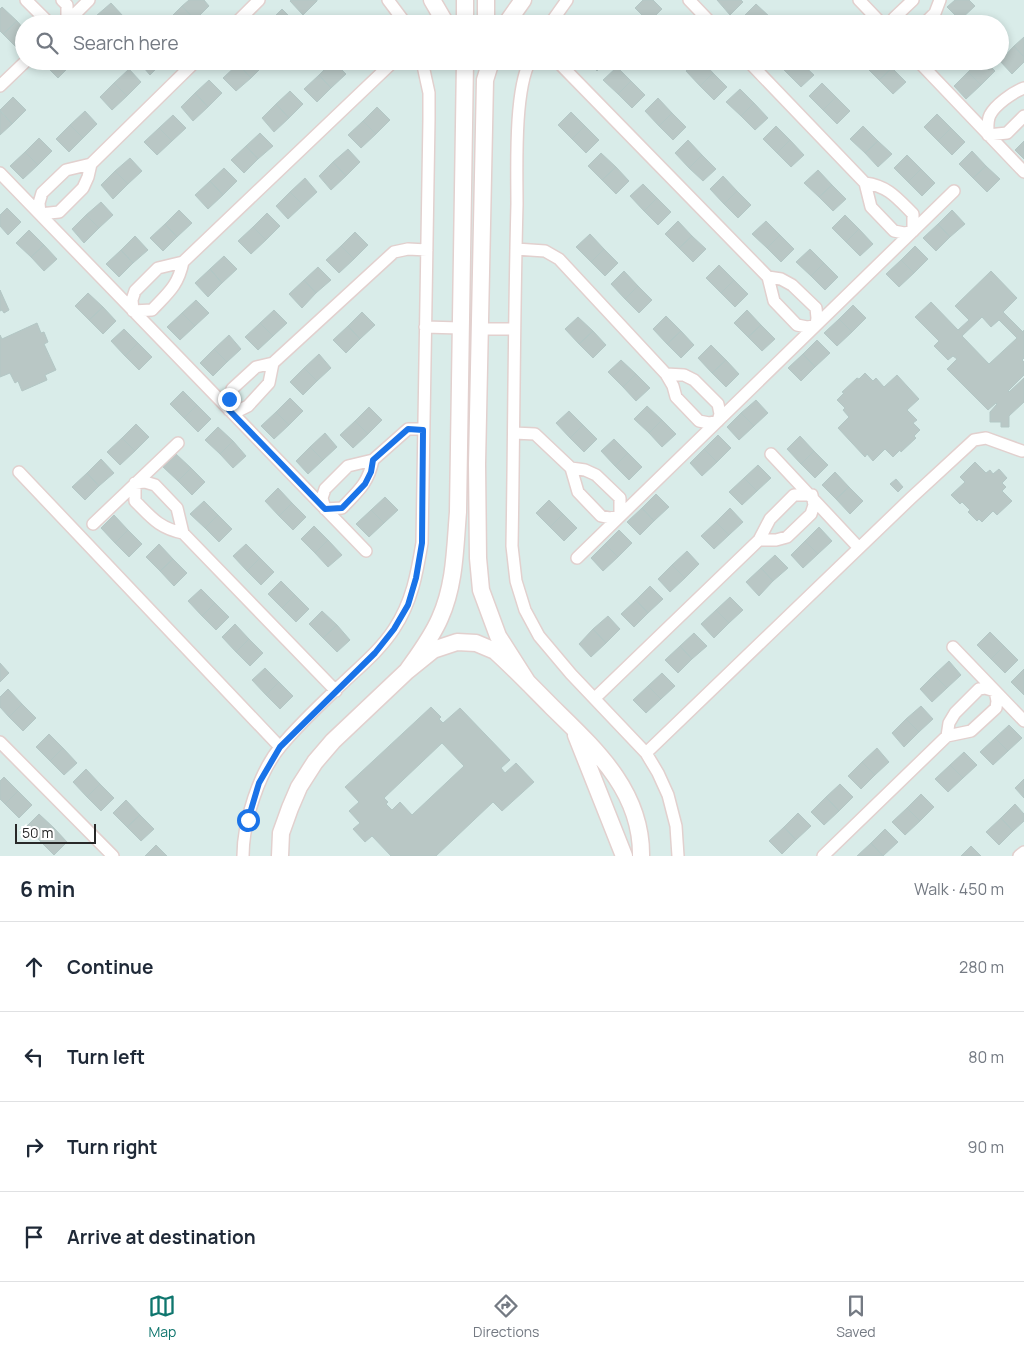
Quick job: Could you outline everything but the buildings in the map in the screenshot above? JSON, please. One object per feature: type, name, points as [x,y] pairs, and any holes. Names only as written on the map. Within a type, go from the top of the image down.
[{"type":"main road","points":[[432,0],[441,15]]},
{"type":"main road","points":[[465,0],[465,15]]},
{"type":"main road","points":[[486,0],[486,15]]},
{"type":"main road","points":[[512,15],[523,0]]},
{"type":"main road","points":[[462,70],[464,78]]},
{"type":"main road","points":[[407,671],[430,638],[440,618],[448,595],[454,566],[458,512],[464,70]]},
{"type":"main road","points":[[485,70],[477,464],[478,558],[481,590],[498,636],[528,683]]},
{"type":"main road","points":[[485,80],[488,70]]},
{"type":"main road","points":[[463,195],[483,195]]},
{"type":"main road","points":[[458,464],[477,464]]},
{"type":"main road","points":[[280,856],[281,832],[299,787],[315,762],[407,671],[433,650],[457,642],[476,643],[495,651],[598,753],[617,777],[630,803],[638,825],[641,856]]},
{"type":"main road","points":[[574,728],[624,856]]},
{"type":"street","points":[[26,0],[41,15]]},
{"type":"street","points":[[62,0],[67,5],[65,15]]},
{"type":"street","points":[[73,15],[90,0]]},
{"type":"street","points":[[244,15],[259,0]]},
{"type":"street","points":[[388,0],[399,15]]},
{"type":"street","points":[[557,15],[568,0]]},
{"type":"street","points":[[689,0],[703,15]]},
{"type":"street","points":[[859,0],[873,15]]},
{"type":"street","points":[[897,15],[912,0]]},
{"type":"street","points":[[933,15],[940,0]]},
{"type":"street","points":[[0,86],[17,70]]},
{"type":"street","points":[[40,214],[42,193],[66,170],[90,164],[187,70]]},
{"type":"street","points":[[133,311],[132,300],[135,290],[158,268],[183,262],[385,70]]},
{"type":"street","points":[[243,856],[253,800],[259,783],[280,747],[375,653],[394,629],[408,605],[416,578],[422,543],[427,250],[429,93],[424,70]]},
{"type":"street","points":[[526,70],[521,99],[518,144],[514,329],[512,546],[516,581],[525,610],[539,636],[646,753],[668,795],[676,826],[678,856]]},
{"type":"street","points":[[566,70],[768,277],[774,301],[797,325],[807,328],[816,326]]},
{"type":"street","points":[[757,70],[865,183],[871,207],[894,231],[904,233],[913,230]]},
{"type":"street","points":[[927,70],[1024,172]]},
{"type":"street","points":[[988,134],[990,114],[1014,92],[1024,88]]},
{"type":"street","points":[[988,134],[1007,133],[1024,116]]},
{"type":"street","points":[[40,214],[59,212],[83,188],[90,164]]},
{"type":"street","points":[[0,173],[366,551]]},
{"type":"street","points":[[865,183],[878,185],[889,190],[913,214],[913,230]]},
{"type":"street","points":[[577,558],[954,191]]},
{"type":"street","points":[[229,410],[229,399],[232,389],[256,367],[273,363],[394,252],[408,249],[427,250]]},
{"type":"street","points":[[516,249],[546,251],[558,259],[666,374],[673,386],[676,397],[699,421],[709,423],[718,421]]},
{"type":"street","points":[[133,311],[152,310],[175,286],[181,274],[183,262]]},
{"type":"street","points":[[768,277],[781,279],[792,285],[816,308],[816,326]]},
{"type":"street","points":[[425,327],[460,328]]},
{"type":"street","points":[[480,329],[514,329]]},
{"type":"street","points":[[229,410],[240,410],[248,406],[269,383],[273,363]]},
{"type":"street","points":[[666,374],[684,375],[694,380],[718,404],[720,414],[718,421]]},
{"type":"street","points":[[325,509],[322,498],[325,489],[348,466],[373,460],[408,429],[423,430]]},
{"type":"street","points":[[514,433],[535,434],[572,468],[578,492],[601,516],[610,518],[620,516]]},
{"type":"street","points":[[646,753],[911,498],[974,440],[986,438],[1022,451]]},
{"type":"street","points":[[93,524],[178,443]]},
{"type":"street","points":[[771,454],[812,495],[859,548]]},
{"type":"street","points":[[325,509],[342,508],[365,484],[371,472],[373,460]]},
{"type":"street","points":[[572,468],[585,470],[596,475],[620,498],[620,516]]},
{"type":"street","points":[[19,472],[280,747]]},
{"type":"street","points":[[135,483],[145,482],[155,485],[160,490],[177,508],[184,533],[336,690]]},
{"type":"street","points":[[135,483],[135,501],[159,525],[170,531],[184,533]]},
{"type":"street","points":[[595,698],[759,540],[770,519],[794,495],[812,495]]},
{"type":"street","points":[[759,540],[776,540],[787,537],[811,514],[814,505],[812,495]]},
{"type":"street","points":[[953,647],[1024,721]]},
{"type":"street","points":[[947,736],[949,723],[955,713],[979,689],[985,688],[995,691]]},
{"type":"street","points":[[823,856],[947,736],[971,731],[996,708],[995,691]]},
{"type":"street","points":[[0,742],[113,856]]},
{"type":"street","points":[[1019,856],[1024,852]]},
{"type":"route","points":[[229,399],[229,410],[325,509],[342,508],[365,484],[371,472],[373,460],[408,429],[423,430],[422,543],[416,578],[408,605],[394,629],[375,653],[280,747],[259,783],[248,820]]}]
